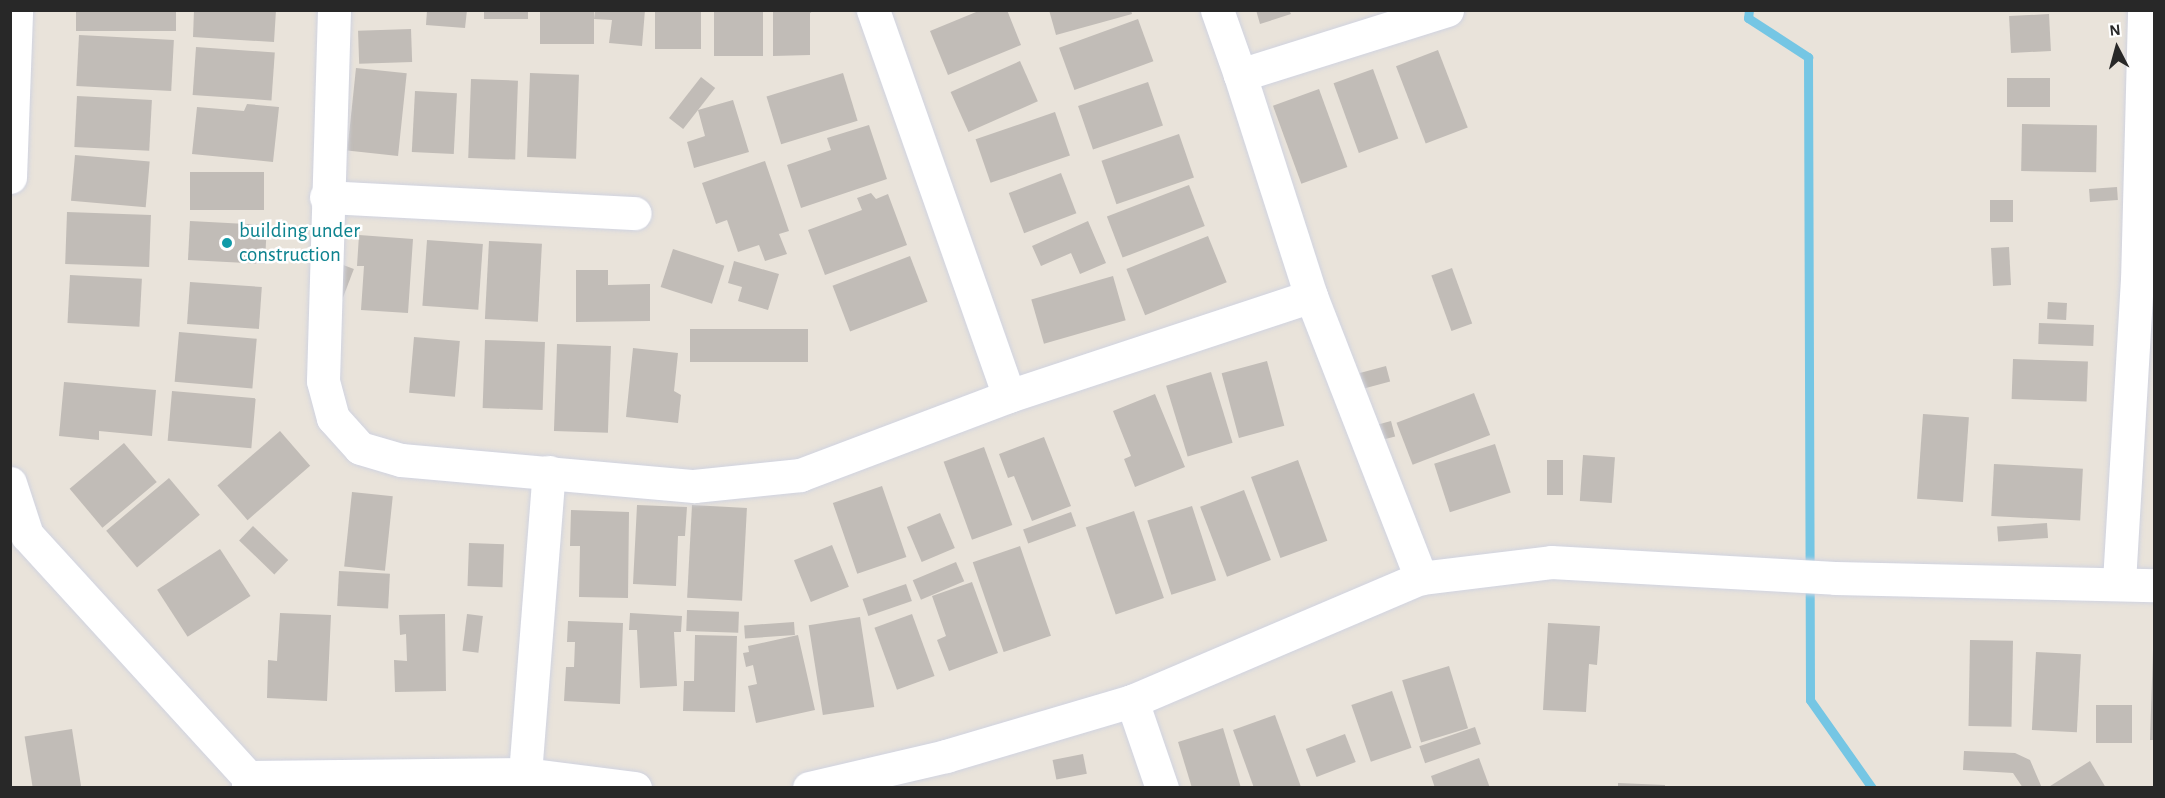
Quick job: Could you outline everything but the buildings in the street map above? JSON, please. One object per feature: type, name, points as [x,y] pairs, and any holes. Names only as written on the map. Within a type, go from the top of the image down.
[{"type":"street","points":[[10,177],[16,10]]},
{"type":"street","points":[[334,10],[323,381],[333,418],[360,448],[401,460],[694,486],[800,475],[1009,396],[1311,296]]},
{"type":"street","points":[[873,10],[1009,396]]},
{"type":"street","points":[[1217,10],[1311,296],[1421,578]]},
{"type":"street","points":[[1240,75],[1447,10]]},
{"type":"street","points":[[2119,582],[2146,281],[2144,10]]},
{"type":"street","points":[[327,197],[635,213]]},
{"type":"street","points":[[525,774],[549,472]]},
{"type":"street","points":[[10,483],[27,536],[248,782],[525,774],[635,788]]},
{"type":"street","points":[[809,788],[946,756],[1132,701],[1421,578],[1551,562],[1835,578],[2119,582],[2154,585]]},
{"type":"street","points":[[1132,701],[1162,788]]},
{"type":"waterway","points":[[1749,10],[1748,18],[1808,57],[1810,700],[1872,788]]},
{"type":"place","name":"building under construction","points":[[227,243]]}]
